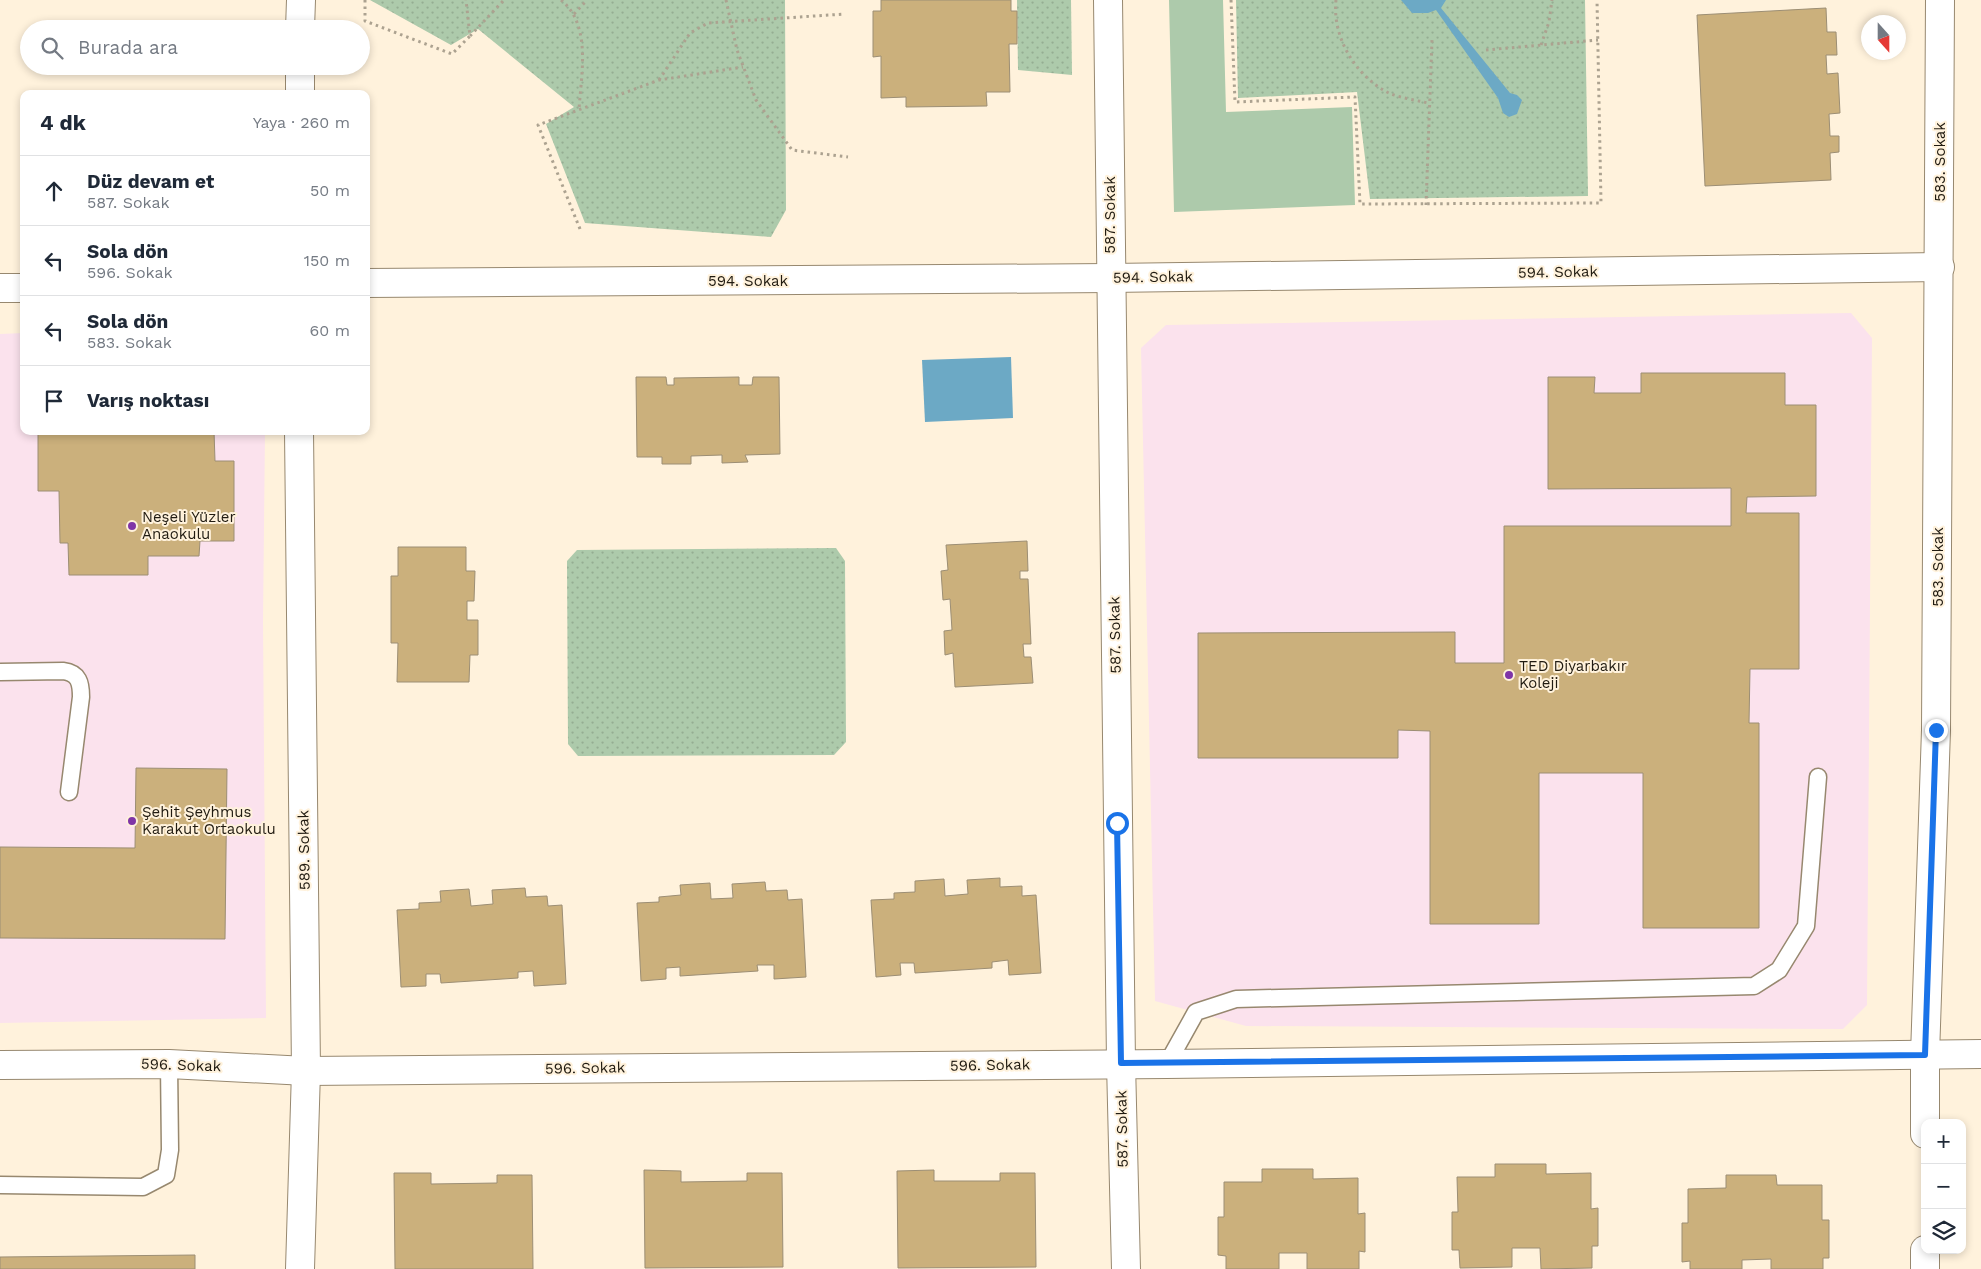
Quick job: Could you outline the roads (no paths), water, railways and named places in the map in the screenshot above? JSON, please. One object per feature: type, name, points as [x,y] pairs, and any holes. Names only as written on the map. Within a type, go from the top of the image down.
[{"type":"street","points":[[300,20],[301,0]]},
{"type":"street","name":"587. Sokak","points":[[1108,0],[1121,1063],[1126,1269]]},
{"type":"street","name":"583. Sokak","points":[[1925,1119],[1925,1055],[1936,730],[1940,0]]},
{"type":"street","points":[[300,75],[300,90]]},
{"type":"street","name":"594. Sokak","points":[[370,283],[1110,278],[1940,267]]},
{"type":"street","points":[[0,288],[20,288]]},
{"type":"street","name":"589. Sokak","points":[[300,435],[306,1071],[300,1269]]},
{"type":"street","name":"596. Sokak","points":[[0,1065],[169,1064],[306,1071],[1167,1064],[1981,1054]]},
{"type":"street","points":[[1925,1254],[1925,1269]]},
{"type":"lane","points":[[0,672],[71,672],[77,676],[81,686],[81,697],[69,792]]},
{"type":"lane","points":[[1167,1064],[1196,1012],[1236,999],[1754,986],[1779,970],[1806,926],[1818,777]]},
{"type":"lane","points":[[0,1185],[143,1187],[166,1175],[170,1150],[169,1064]]},
{"type":"water","points":[[1401,0],[1446,0],[1441,8],[1510,93],[1517,95],[1522,100],[1517,114],[1509,117],[1503,113],[1498,98],[1436,10],[1428,13],[1412,13]]},
{"type":"water","points":[[1011,357],[1013,418],[925,422],[922,360]]},
{"type":"place","name":"Neşeli Yüzler Anaokulu","points":[[132,526]]},
{"type":"place","name":"TED Diyarbakır Koleji","points":[[1509,675]]},
{"type":"place","name":"Şehit Şeyhmus Karakut Ortaokulu","points":[[132,821]]}]
